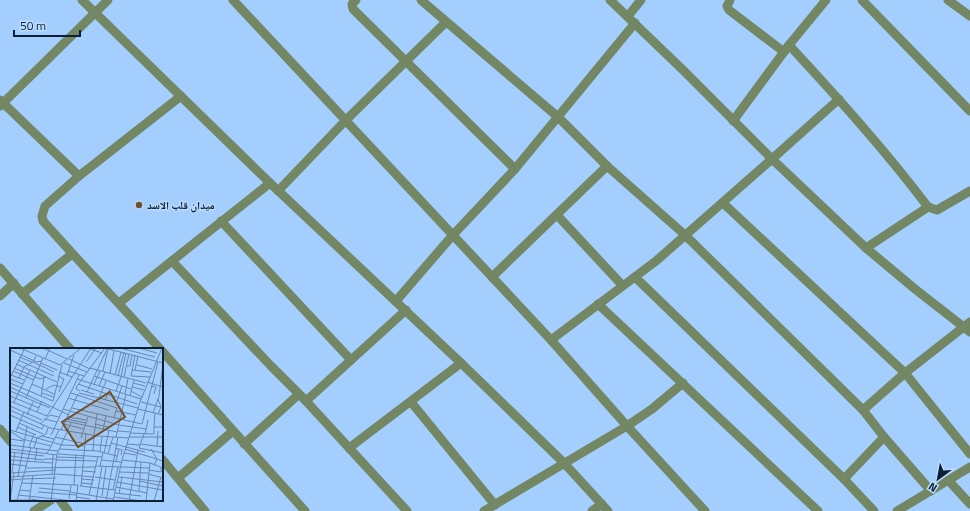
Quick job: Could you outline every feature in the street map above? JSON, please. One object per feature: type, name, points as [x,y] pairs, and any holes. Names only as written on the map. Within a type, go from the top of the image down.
[{"type":"street","points":[[82,0],[278,191],[406,310],[564,463],[605,508],[592,511]]},
{"type":"street","points":[[79,176],[1,103],[108,0]]},
{"type":"street","points":[[233,0],[346,120],[452,236],[551,340],[705,511]]},
{"type":"street","points":[[356,0],[352,4],[353,9],[515,169]]},
{"type":"street","points":[[421,0],[558,117],[607,166],[685,235],[863,410],[884,437],[932,491]]},
{"type":"street","points":[[610,0],[772,159],[866,248],[915,289],[968,327],[905,373],[863,410]]},
{"type":"street","points":[[628,16],[641,0]]},
{"type":"street","points":[[730,0],[727,6],[729,10],[786,49],[839,99],[902,172],[928,206],[937,210],[970,192]]},
{"type":"street","points":[[733,121],[786,49],[826,0]]},
{"type":"street","points":[[862,0],[970,111]]},
{"type":"street","points":[[948,0],[970,16]]},
{"type":"street","points":[[278,191],[346,120],[446,22]]},
{"type":"street","points":[[396,301],[452,236],[515,169],[635,23]]},
{"type":"street","points":[[159,348],[72,254],[43,221],[42,216],[45,206],[79,176],[181,96]]},
{"type":"street","points":[[551,340],[622,285],[656,261],[839,99]]},
{"type":"street","points":[[492,277],[607,166]]},
{"type":"street","points":[[119,303],[270,183]]},
{"type":"street","points":[[722,203],[905,373],[970,454]]},
{"type":"street","points":[[866,248],[928,206]]},
{"type":"street","points":[[557,215],[622,285]]},
{"type":"street","points":[[221,221],[351,360]]},
{"type":"street","points":[[22,294],[72,254]]},
{"type":"street","points":[[172,261],[306,401],[407,511]]},
{"type":"street","points":[[0,268],[69,348]]},
{"type":"street","points":[[635,277],[844,479],[874,511]]},
{"type":"street","points":[[0,296],[14,283]]},
{"type":"street","points":[[598,304],[818,511]]},
{"type":"street","points":[[306,401],[406,310]]},
{"type":"street","points":[[163,352],[305,511]]},
{"type":"street","points":[[349,448],[461,363]]},
{"type":"street","points":[[484,511],[627,426],[652,409],[683,383]]},
{"type":"street","points":[[244,444],[299,394]]},
{"type":"street","points":[[411,402],[495,505]]},
{"type":"street","points":[[0,429],[10,441]]},
{"type":"street","points":[[178,478],[233,432]]},
{"type":"street","points":[[844,479],[884,437]]},
{"type":"street","points":[[163,460],[205,511]]},
{"type":"street","points":[[897,511],[970,467]]},
{"type":"street","points":[[948,481],[970,504]]},
{"type":"street","points":[[34,511],[49,501]]},
{"type":"street","points":[[61,501],[68,511]]},
{"type":"place","name":"ميدان قلب الاسد","points":[[139,205]]}]
